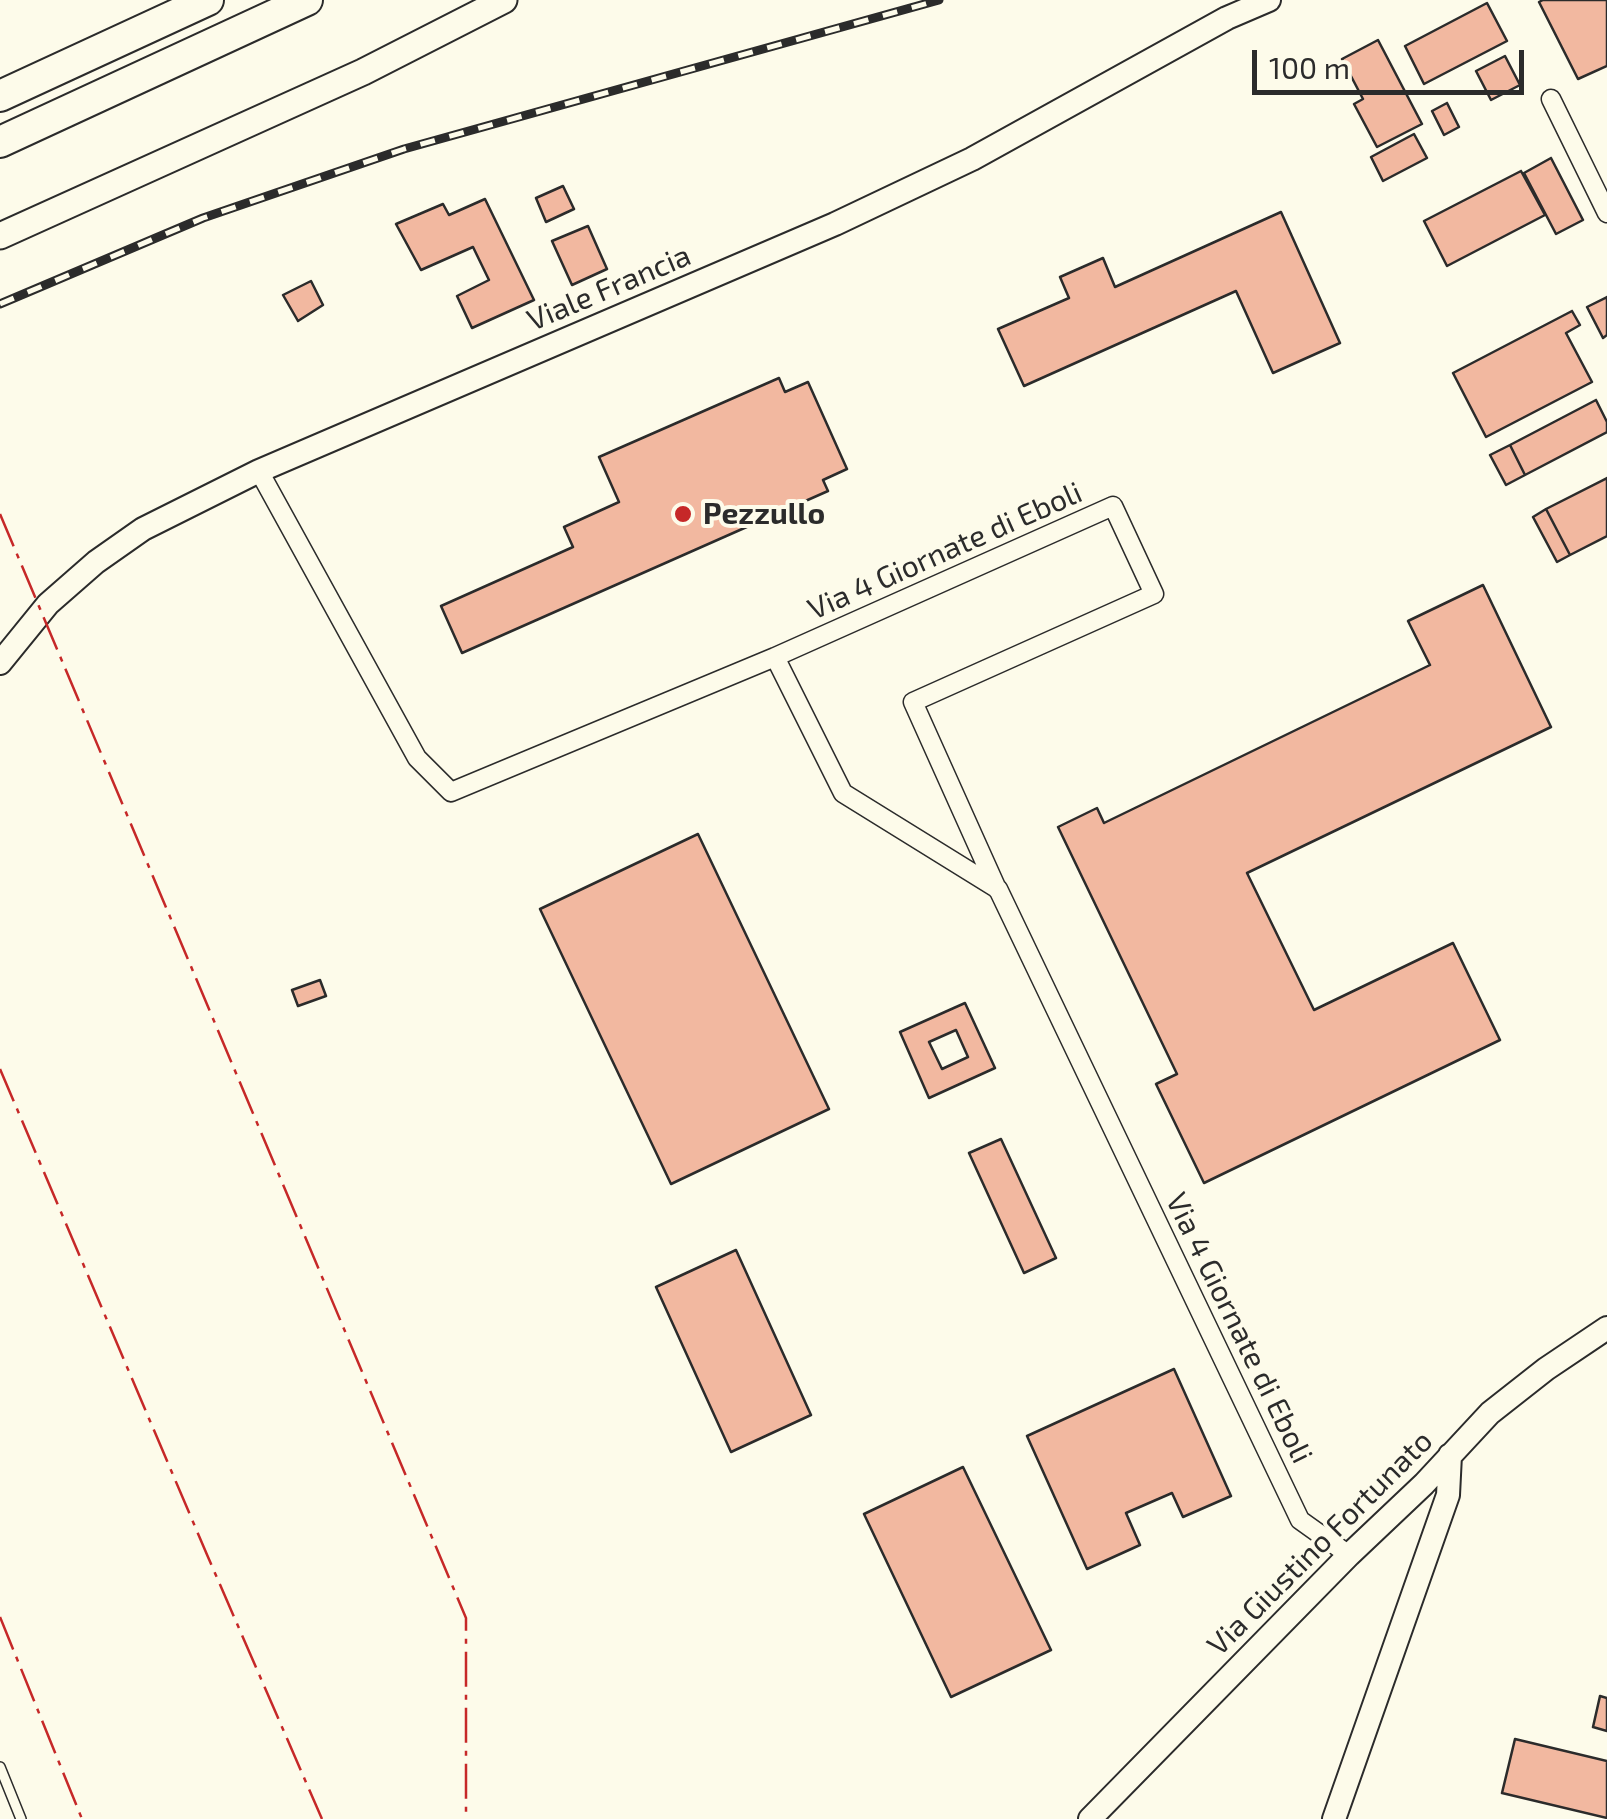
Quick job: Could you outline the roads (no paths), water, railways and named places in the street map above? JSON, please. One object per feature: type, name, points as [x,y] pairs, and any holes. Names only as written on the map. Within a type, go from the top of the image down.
[{"type":"highway","points":[[0,96],[208,0]]},
{"type":"highway","points":[[0,142],[306,0]]},
{"type":"main road","points":[[0,236],[364,72],[504,0]]},
{"type":"street","name":"Viale Francia","points":[[0,663],[48,604],[96,562],[142,530],[259,471],[835,224],[972,158],[1227,18],[1269,0]]},
{"type":"street","points":[[1550,99],[1607,213]]},
{"type":"street","name":"Via 4 Giornate di Eboli","points":[[259,471],[417,758],[450,792],[775,657],[1113,506],[1154,594],[913,702],[998,889],[1300,1520],[1349,1555]]},
{"type":"street","points":[[775,657],[843,793],[998,889]]},
{"type":"street","name":"Via Giustino Fortunato","points":[[1090,1819],[1490,1413],[1607,1328]]},
{"type":"street","points":[[1334,1819],[1448,1495],[1450,1455]]},
{"type":"lane","points":[[0,1767],[21,1819]]},
{"type":"railway","points":[[0,304],[203,218],[404,149],[939,0]]},
{"type":"place","name":"Pezzullo","points":[[683,514]]}]
